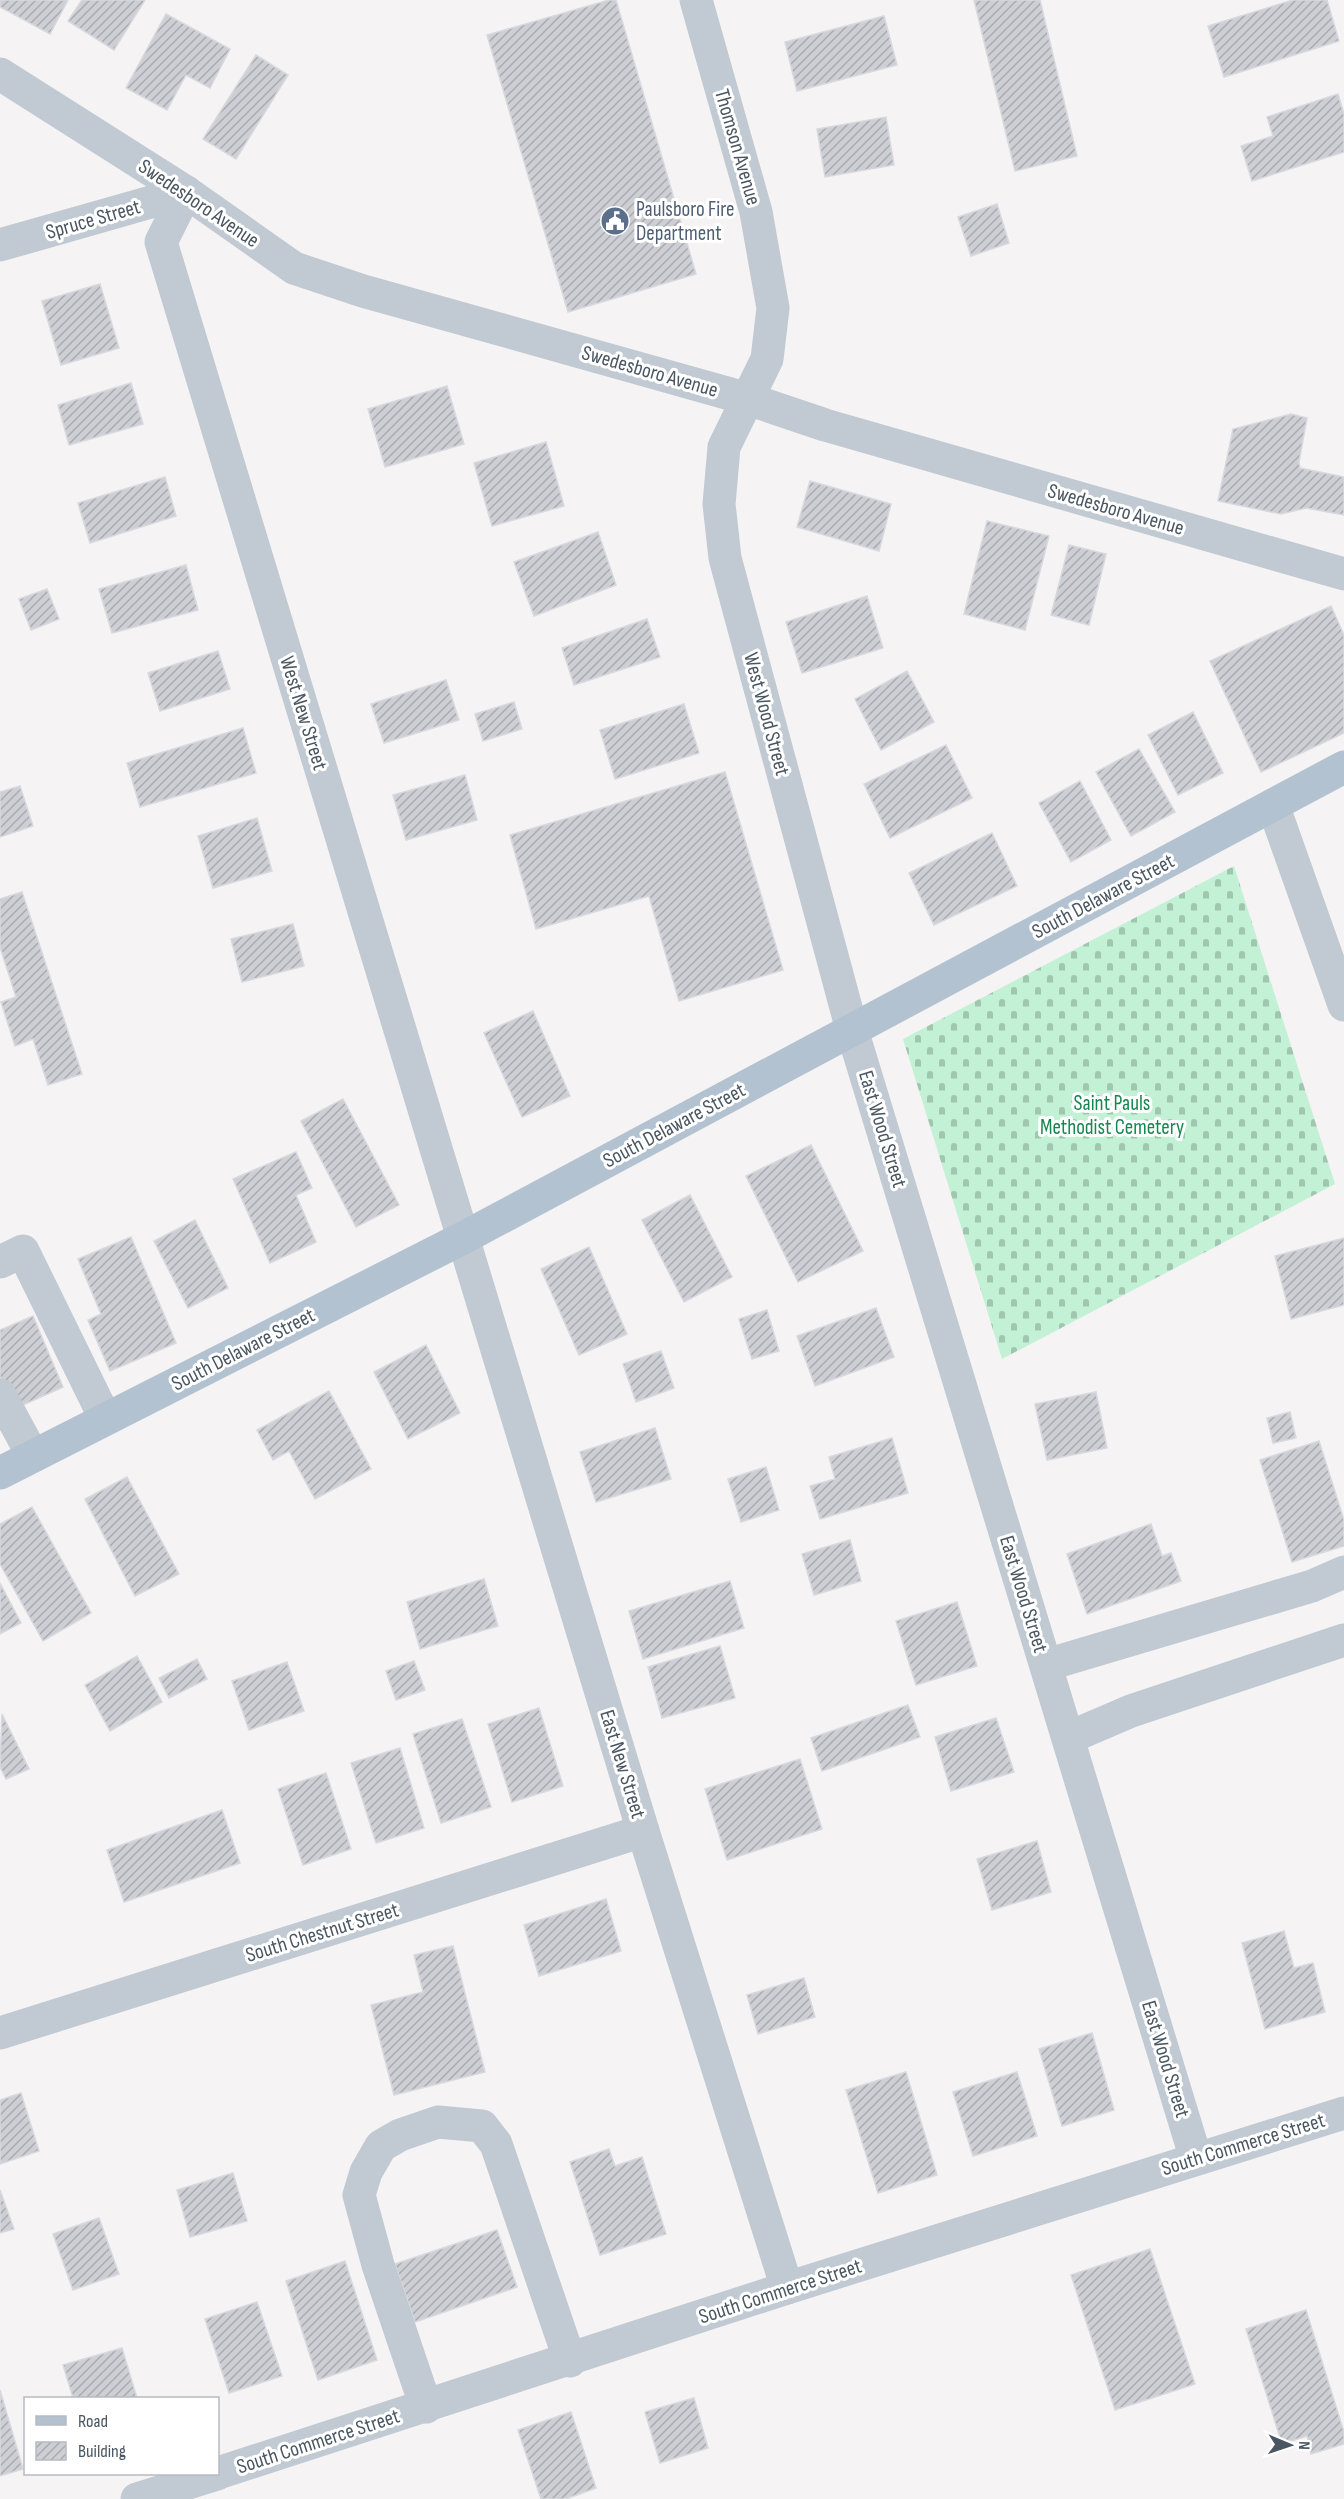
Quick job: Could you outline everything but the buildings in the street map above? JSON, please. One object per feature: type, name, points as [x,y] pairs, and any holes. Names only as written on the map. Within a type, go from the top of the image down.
[{"type":"main road","name":"South Delaware Street","points":[[0,1473],[463,1238],[1344,767]]},
{"type":"street","name":"Thomson Avenue","points":[[697,0],[756,212],[773,308],[767,359],[748,399]]},
{"type":"street","name":"Swedesboro Avenue","points":[[0,74],[186,192],[294,268],[363,291],[748,399],[847,432],[1344,574]]},
{"type":"street","name":"Spruce Street","points":[[0,245],[186,192]]},
{"type":"street","name":"West New Street","points":[[186,192],[161,242],[463,1238]]},
{"type":"street","name":"West Wood Street","points":[[748,399],[724,447],[719,504],[725,558],[852,1030]]},
{"type":"street","points":[[1273,805],[1344,1005]]},
{"type":"street","name":"East Wood Street","points":[[852,1030],[1196,2159]]},
{"type":"street","name":"East New Street","points":[[463,1238],[643,1831],[787,2288]]},
{"type":"street","points":[[0,1262],[23,1251],[105,1418]]},
{"type":"street","points":[[0,1395],[33,1456]]},
{"type":"street","points":[[1046,1665],[1312,1586],[1344,1572]]},
{"type":"street","points":[[1068,1738],[1131,1711],[1344,1640]]},
{"type":"street","name":"South Chestnut Street","points":[[0,2033],[643,1831]]},
{"type":"street","name":"South Commerce Street","points":[[219,2472],[570,2361],[787,2288],[1344,2113]]},
{"type":"street","points":[[426,2407],[378,2265],[359,2195],[366,2172],[381,2146],[400,2135],[438,2122],[482,2127],[496,2144],[570,2361]]},
{"type":"street","name":"South Commerce Street","points":[[137,2499],[211,2475]]},
{"type":"green space","name":"Saint Pauls Methodist Cemetery","points":[[1234,866],[1335,1184],[1002,1359],[903,1039]]},
{"type":"place","name":"Paulsboro Fire Department","points":[[615,221]]}]
